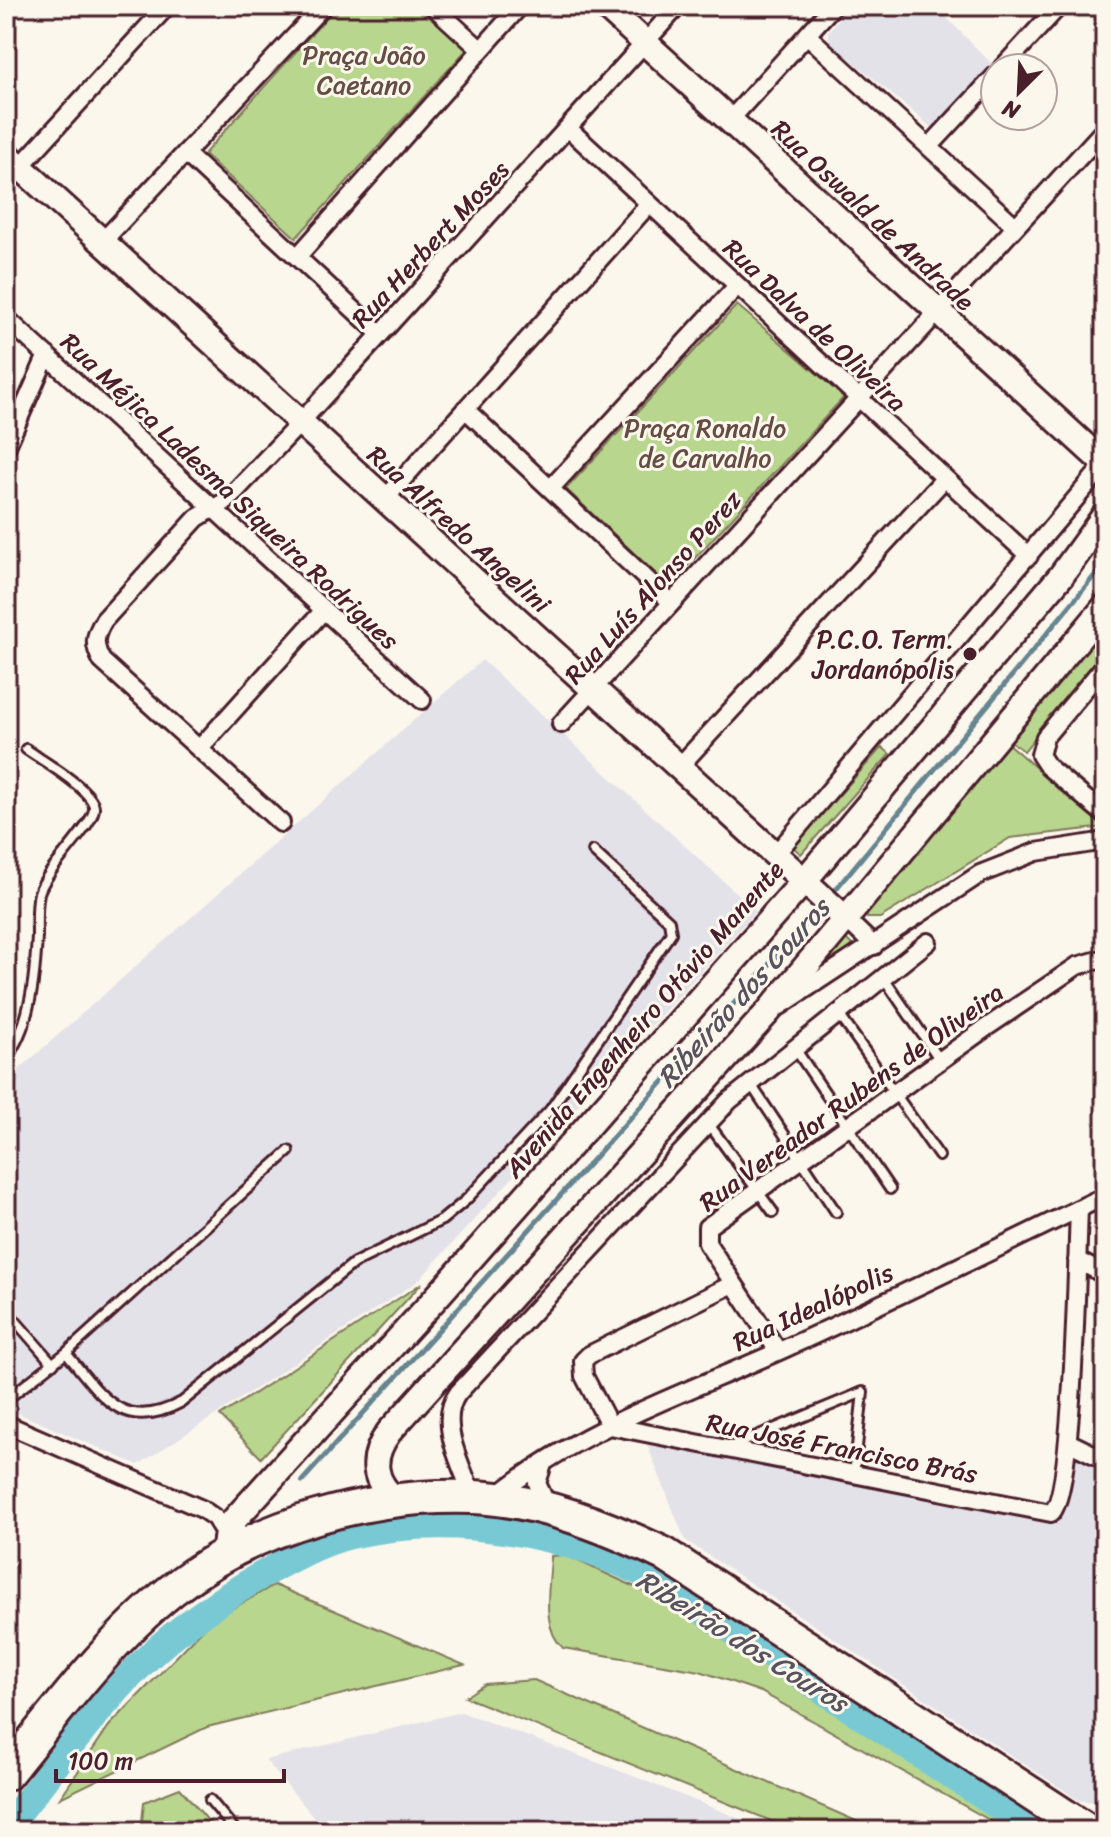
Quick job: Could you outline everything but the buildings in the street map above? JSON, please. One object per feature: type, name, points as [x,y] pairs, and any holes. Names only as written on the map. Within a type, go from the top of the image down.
[{"type":"highway","points":[[9,1766],[42,1724],[124,1634],[225,1546],[296,1524],[397,1501],[483,1498],[552,1512],[619,1533],[664,1554],[1088,1831]]},
{"type":"main road","name":"Rua Oswald de Andrade","points":[[605,6],[1105,464]]},
{"type":"main road","name":"Rua Alfredo Angelini","points":[[13,161],[843,916]]},
{"type":"main road","name":"Avenida Engenheiro Otávio Manente","points":[[225,1546],[234,1520],[809,886],[1061,576],[1105,515]]},
{"type":"main road","points":[[397,1501],[382,1487],[375,1466],[377,1451],[389,1432],[768,1012],[843,916],[1105,607]]},
{"type":"main road","points":[[1088,1831],[1105,1817]]},
{"type":"street","points":[[13,161],[167,6]]},
{"type":"street","points":[[102,242],[323,6]]},
{"type":"street","points":[[433,6],[481,50]]},
{"type":"street","points":[[298,256],[520,6]]},
{"type":"street","name":"Rua Herbert Moses","points":[[199,749],[102,661],[94,647],[104,620],[197,518],[226,501],[300,423],[678,6]]},
{"type":"street","points":[[730,120],[833,6]]},
{"type":"street","points":[[1017,52],[1059,6]]},
{"type":"street","points":[[807,35],[1015,226]]},
{"type":"street","points":[[929,147],[979,93]]},
{"type":"street","name":"Rua Dalva de Oliveira","points":[[569,129],[1029,556]]},
{"type":"street","name":"Rua Luís Alonso Perez","points":[[561,724],[1105,129]]},
{"type":"street","points":[[185,153],[380,334]]},
{"type":"street","points":[[385,499],[649,204]]},
{"type":"street","points":[[551,488],[737,286]]},
{"type":"street","name":"Rua Méjica Ladesma Siqueira Rodrigues","points":[[6,318],[422,700]]},
{"type":"street","points":[[6,448],[47,355]]},
{"type":"street","points":[[465,409],[671,602]]},
{"type":"street","points":[[775,855],[1105,464]]},
{"type":"street","points":[[678,768],[945,478]]},
{"type":"street","points":[[281,823],[199,749],[324,610]]},
{"type":"street","points":[[1105,665],[1045,737],[1040,749],[1048,767],[1105,815]]},
{"type":"street","points":[[768,1012],[874,946],[964,883],[1000,864],[1036,852],[1105,841]]},
{"type":"street","name":"Rua Alfredo Angelini","points":[[843,916],[874,946]]},
{"type":"street","points":[[483,1498],[450,1432],[454,1398],[708,1123],[750,1082],[928,942]]},
{"type":"street","name":"Rua Vereador Rubens de Oliveira","points":[[778,1351],[707,1243],[705,1232],[711,1223],[1077,966],[1105,958]]},
{"type":"street","name":"Rua Idealópolis","points":[[483,1498],[610,1426],[778,1351],[1105,1196]]},
{"type":"street","points":[[1079,1209],[1068,1442],[1105,1460]]},
{"type":"street","points":[[1077,1260],[1105,1275]]},
{"type":"street","points":[[610,1426],[584,1376],[583,1361],[589,1355],[733,1284]]},
{"type":"street","points":[[6,1424],[202,1509],[215,1518],[225,1546]]},
{"type":"street","name":"Rua José Francisco Brás","points":[[610,1426],[1043,1514],[1056,1510],[1059,1503],[1068,1442]]},
{"type":"street","points":[[543,1464],[537,1488],[552,1512]]},
{"type":"lane","points":[[6,1058],[22,1028],[35,966],[39,895],[53,864],[91,821],[94,807],[88,793],[26,749]]},
{"type":"lane","points":[[66,1353],[106,1400],[122,1411],[140,1416],[162,1413],[182,1402],[354,1263],[442,1220],[466,1200],[550,1110],[671,933],[669,921],[593,851]]},
{"type":"lane","points":[[883,977],[940,1060]]},
{"type":"lane","points":[[838,1012],[939,1156]]},
{"type":"lane","points":[[794,1047],[890,1189]]},
{"type":"lane","points":[[750,1082],[836,1212]]},
{"type":"lane","points":[[708,1123],[773,1212]]},
{"type":"lane","points":[[6,1400],[66,1353],[289,1151]]},
{"type":"lane","points":[[6,1310],[53,1364]]},
{"type":"lane","points":[[726,1449],[863,1392],[854,1475]]},
{"type":"lane","points":[[210,1800],[236,1831]]},
{"type":"shaded area","points":[[848,6],[935,6],[980,52],[979,82],[945,122],[932,128],[830,42],[828,32]]},
{"type":"shaded area","points":[[482,660],[756,911],[418,1281],[138,1465],[6,1408],[6,1081]]},
{"type":"shaded area","points":[[644,1437],[1051,1520],[1058,1519],[1066,1511],[1074,1449],[1105,1465],[1105,1802],[1080,1801],[685,1540]]},
{"type":"shaded area","points":[[461,1712],[771,1831],[326,1831],[265,1760]]},
{"type":"green space","name":"Praça João Caetano","points":[[337,6],[419,6],[468,48],[296,238],[204,154]]},
{"type":"green space","name":"Praça Ronaldo de Carvalho","points":[[737,305],[844,397],[669,586],[566,489]]},
{"type":"green space","points":[[1105,620],[1105,649],[1024,751],[1009,740]]},
{"type":"green space","points":[[1007,743],[1105,827],[1010,838],[880,918],[867,918],[865,908]]},
{"type":"green space","points":[[882,747],[890,754],[801,854],[793,847]]},
{"type":"green space","points":[[843,936],[854,947],[810,975]]},
{"type":"green space","points":[[422,1283],[261,1458],[220,1416]]},
{"type":"green space","points":[[565,1555],[666,1601],[798,1689],[1026,1831],[1009,1831],[761,1692],[700,1671],[563,1648],[551,1629],[548,1605],[551,1556]]},
{"type":"green space","points":[[274,1585],[464,1665],[207,1727],[60,1798],[109,1726],[211,1621]]},
{"type":"green space","points":[[534,1680],[879,1831],[796,1831],[465,1697],[485,1684]]},
{"type":"green space","points":[[180,1788],[217,1831],[141,1831],[144,1802]]},
{"type":"waterway","name":"Ribeirão dos Couros","points":[[831,895],[1105,563]]},
{"type":"waterway","name":"Ribeirão dos Couros","points":[[302,1481],[822,906]]},
{"type":"waterway","name":"Ribeirão dos Couros","points":[[6,1828],[114,1693],[154,1652],[220,1601],[275,1568],[328,1542],[390,1528],[429,1525],[507,1530],[546,1538],[620,1563],[656,1580],[1036,1831]]},
{"type":"place","name":"P.C.O. Term. Jordanópolis","points":[[970,654]]}]
